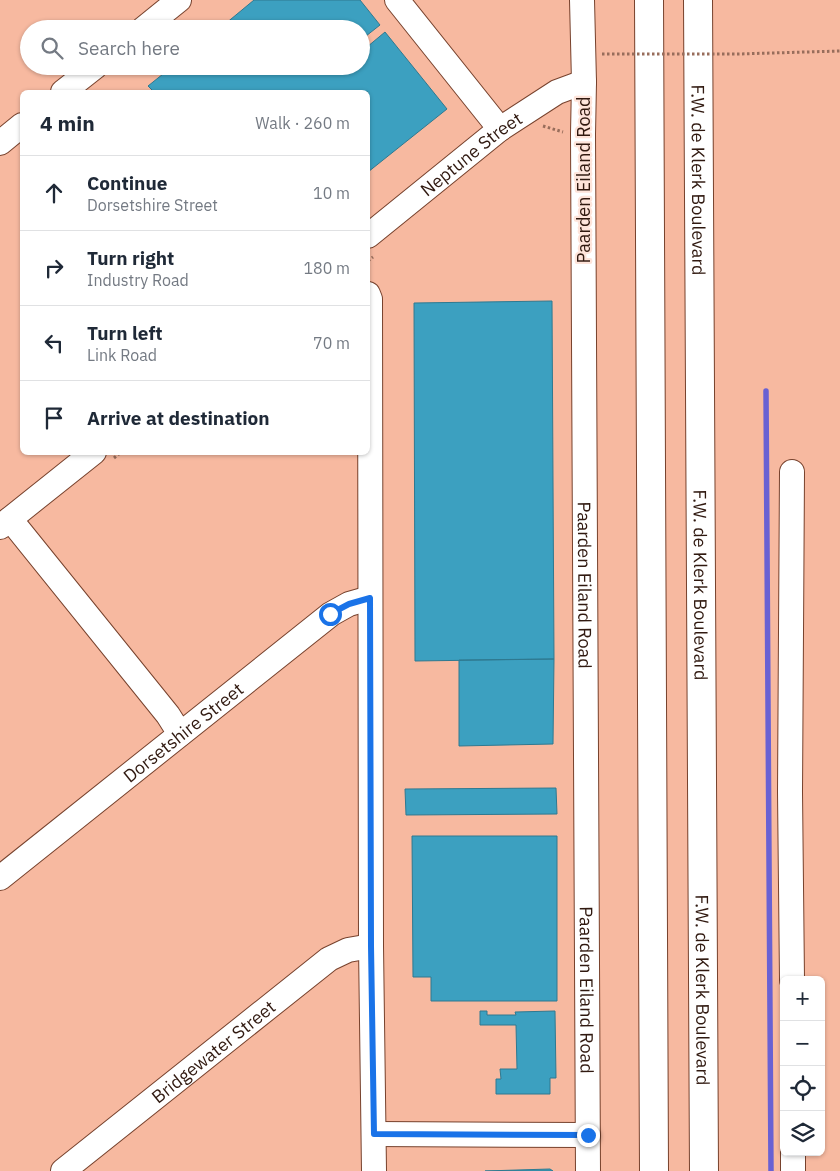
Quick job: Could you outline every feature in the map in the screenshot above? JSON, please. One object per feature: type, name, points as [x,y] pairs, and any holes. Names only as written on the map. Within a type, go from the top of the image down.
[{"type":"highway","points":[[649,0],[654,1171]]},
{"type":"highway","name":"F.W. de Klerk Boulevard","points":[[698,0],[704,1171]]},
{"type":"street","points":[[154,20],[179,0]]},
{"type":"street","points":[[397,0],[500,128]]},
{"type":"street","name":"Paarden Eiland Road","points":[[582,0],[584,82],[588,1171]]},
{"type":"street","points":[[66,90],[85,75]]},
{"type":"street","name":"Neptune Street","points":[[370,234],[500,128],[557,92],[584,82]]},
{"type":"street","points":[[0,143],[20,127]]},
{"type":"street","points":[[370,299],[371,946],[374,1171]]},
{"type":"street","points":[[90,455],[5,523],[168,715],[180,734]]},
{"type":"street","points":[[792,472],[790,792],[792,976]]},
{"type":"street","name":"Dorsetshire Street","points":[[0,878],[330,614],[349,604],[370,598]]},
{"type":"street","name":"Bridgewater Street","points":[[63,1171],[329,959],[348,950],[371,946]]},
{"type":"street","points":[[374,1134],[588,1135]]},
{"type":"street","points":[[793,1156],[793,1171]]},
{"type":"path","points":[[602,54],[738,54],[840,51]]},
{"type":"building","points":[[254,0],[360,0],[380,25],[370,33],[370,20],[230,20]]},
{"type":"building","points":[[385,32],[447,109],[370,170],[370,90],[152,90],[148,86],[162,75],[370,75],[370,44]]},
{"type":"building","points":[[552,301],[554,659],[415,661],[414,303]]},
{"type":"building","points":[[554,659],[553,744],[459,746],[459,660]]},
{"type":"building","points":[[556,788],[557,814],[406,815],[405,789]]},
{"type":"building","points":[[412,836],[557,836],[557,1001],[431,1001],[431,977],[413,977]]},
{"type":"building","points":[[480,1011],[487,1011],[487,1015],[516,1015],[515,1012],[555,1011],[556,1078],[550,1078],[550,1094],[496,1094],[496,1079],[501,1079],[500,1069],[517,1069],[516,1025],[480,1025]]},
{"type":"building","points":[[550,1169],[553,1171],[485,1171]]},
{"type":"waterway","points":[[766,391],[771,1171]]},
{"type":"route","points":[[330,614],[349,604],[370,598],[371,946],[374,1134],[588,1135]]}]
